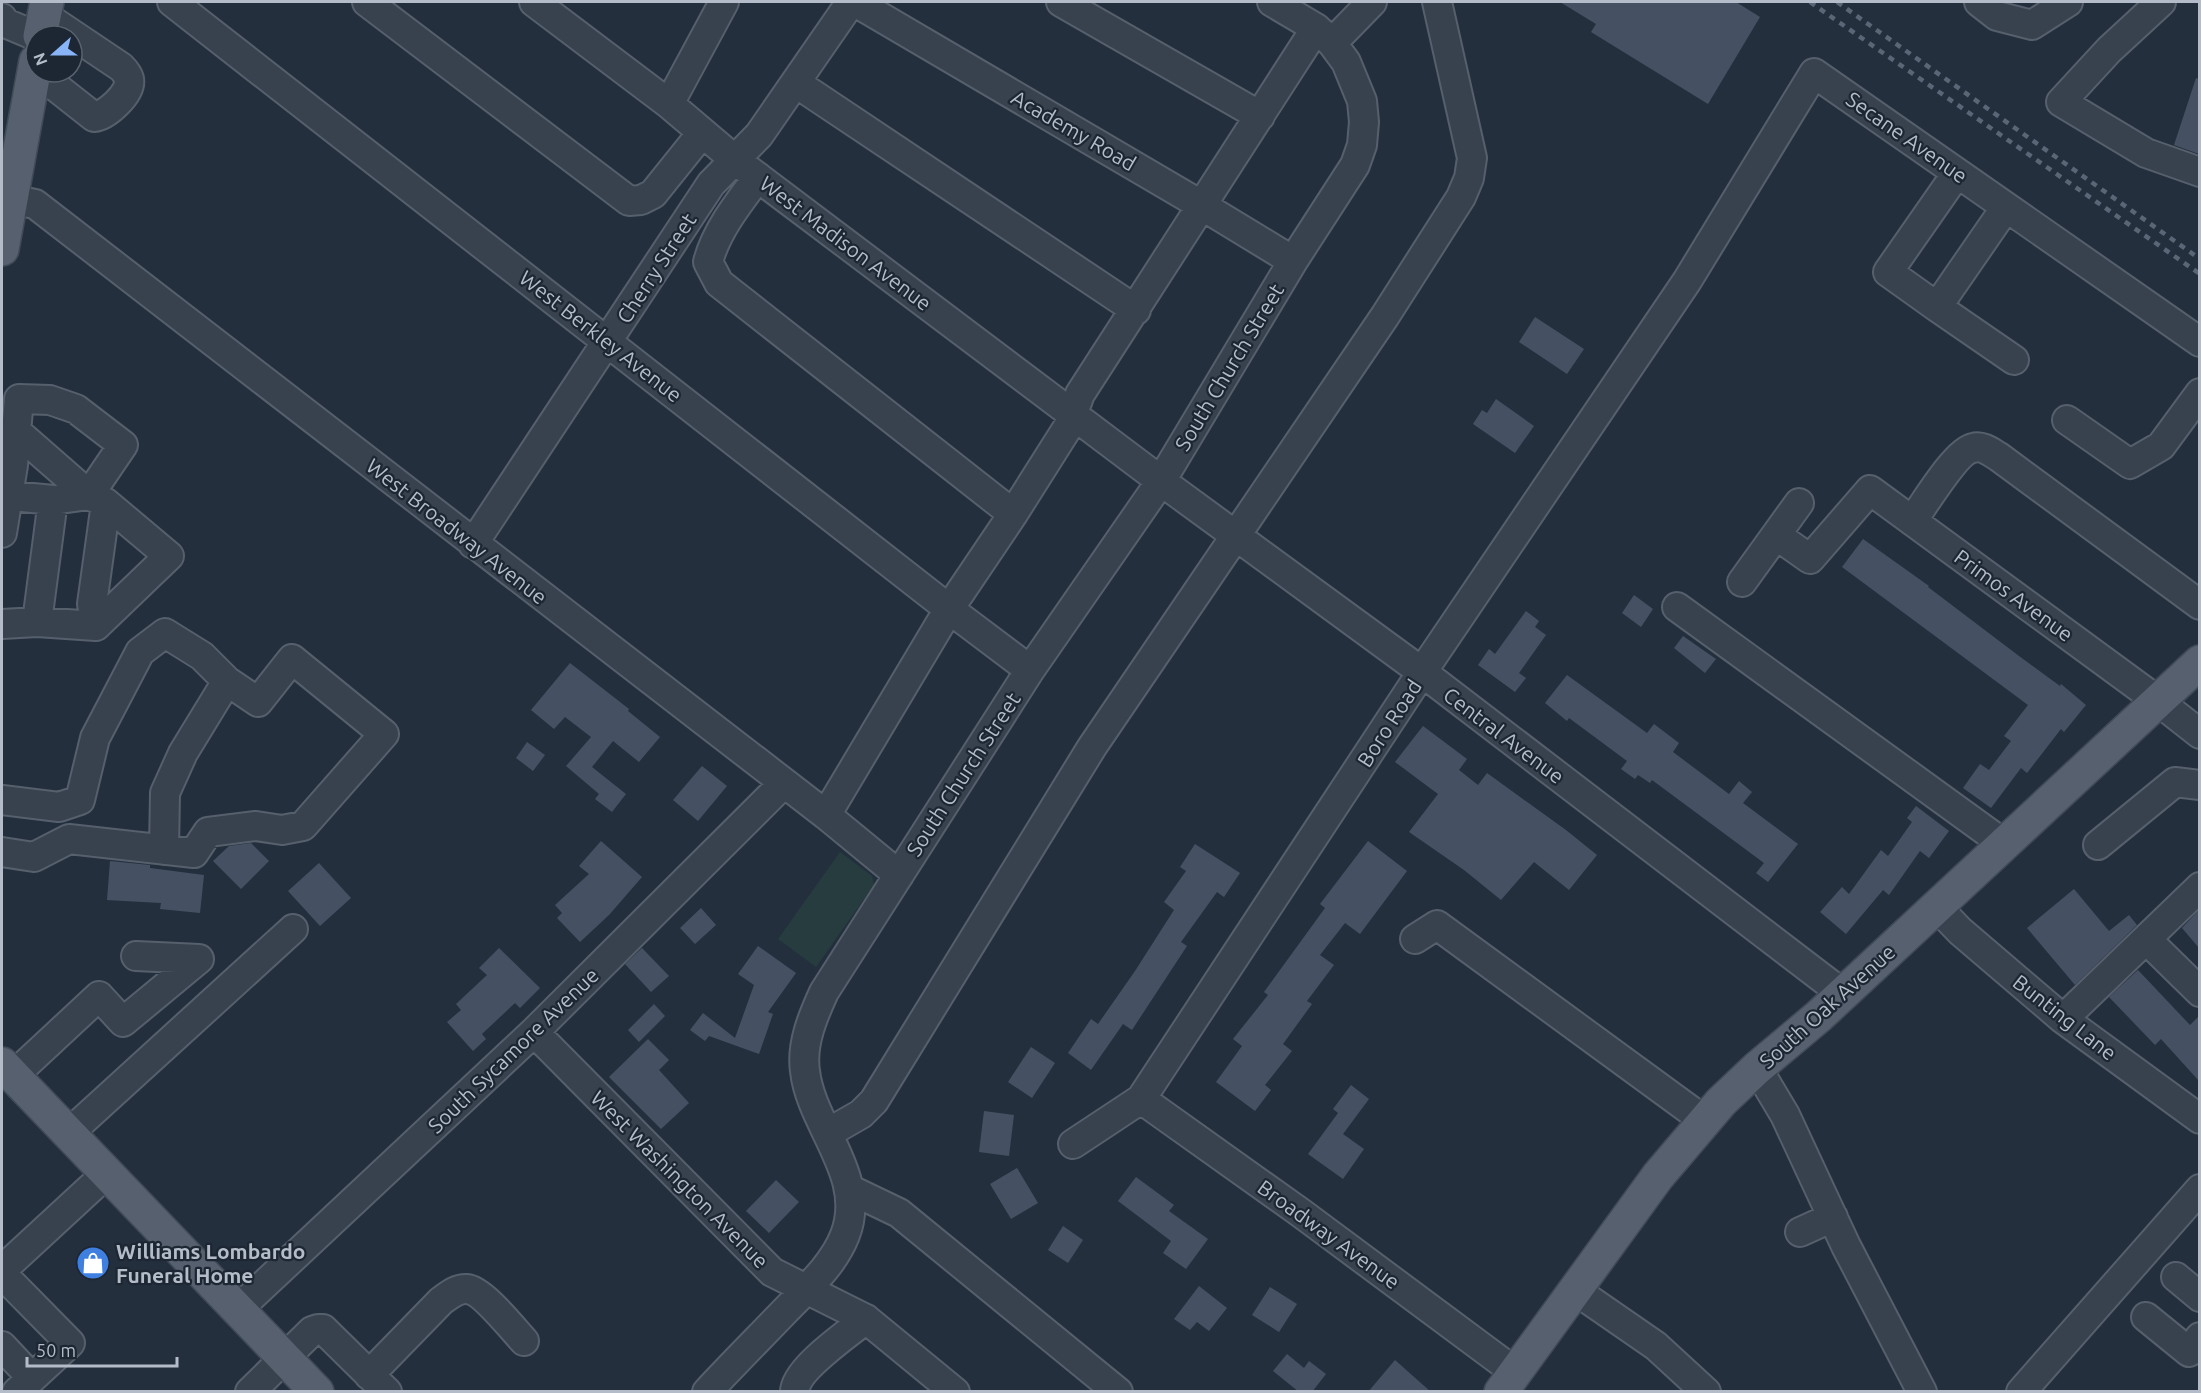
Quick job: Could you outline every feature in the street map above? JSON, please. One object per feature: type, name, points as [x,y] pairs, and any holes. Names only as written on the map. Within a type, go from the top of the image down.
[{"type":"main road","points":[[2,249],[7,206],[33,84]]},
{"type":"main road","name":"South Oak Avenue","points":[[1508,1382],[1658,1176],[1705,1121],[1757,1068],[1819,1017],[2199,663]]},
{"type":"main road","points":[[7,1070],[317,1392]]},
{"type":"street","name":"West Berkley Avenue","points":[[172,2],[1030,670]]},
{"type":"street","points":[[367,2],[629,201],[640,200],[653,194],[702,133]]},
{"type":"street","name":"West Madison Avenue","points":[[534,2],[669,104],[735,160],[1161,481]]},
{"type":"street","name":"Cherry Street","points":[[473,544],[711,184],[759,135],[853,2]]},
{"type":"street","name":"Academy Road","points":[[853,2],[1293,261]]},
{"type":"street","points":[[1061,2],[1260,116]]},
{"type":"street","points":[[1272,2],[1324,36]]},
{"type":"street","points":[[826,815],[949,609],[1014,514],[1068,427],[1080,394],[1260,116],[1324,36],[1372,2]]},
{"type":"street","points":[[828,1133],[861,1114],[873,1101],[1092,747],[1385,316],[1461,197],[1469,178],[1472,158],[1437,2]]},
{"type":"street","points":[[1979,2],[1997,16],[2032,25],[2068,2]]},
{"type":"street","points":[[2161,2],[2109,50],[2061,102],[2146,153],[2199,172]]},
{"type":"street","points":[[669,104],[717,4]]},
{"type":"street","points":[[2,18],[5,23],[42,22]]},
{"type":"street","name":"South Church Street","points":[[707,1392],[829,1265],[845,1236],[849,1221],[849,1189],[828,1133],[808,1092],[804,1068],[806,1043],[813,1017],[824,992],[1030,670],[1161,481],[1293,261],[1355,165],[1362,145],[1364,122],[1362,101],[1346,62],[1324,36]]},
{"type":"street","points":[[55,84],[94,117],[107,112],[120,100],[129,86],[129,78],[121,67],[84,46]]},
{"type":"street","name":"Secane Avenue","points":[[1687,281],[1814,73],[2199,342]]},
{"type":"street","points":[[796,83],[1136,310]]},
{"type":"street","points":[[1958,173],[1888,272],[2014,360]]},
{"type":"street","points":[[758,177],[711,250],[708,262],[719,283],[1014,514]]},
{"type":"street","name":"West Broadway Avenue","points":[[7,206],[35,204],[826,815],[899,874]]},
{"type":"street","points":[[1937,307],[2006,207]]},
{"type":"street","name":"Boro Road","points":[[1073,1144],[1141,1099],[1422,672],[1687,281]]},
{"type":"street","points":[[2067,420],[2130,464],[2161,446],[2199,393]]},
{"type":"street","points":[[2,533],[5,496],[17,432],[19,399],[50,400],[76,409],[123,445],[98,499],[92,604],[96,626]]},
{"type":"street","points":[[2,624],[37,622],[96,626],[169,556],[17,432]]},
{"type":"street","points":[[1912,520],[1956,459],[1972,448],[1982,448],[2000,457],[2199,605]]},
{"type":"street","name":"Central Avenue","points":[[1161,481],[1422,672],[1843,994]]},
{"type":"street","name":"Primos Avenue","points":[[1776,535],[1810,559],[1870,490],[2199,732]]},
{"type":"street","points":[[5,496],[53,500],[98,499]]},
{"type":"street","points":[[37,622],[53,500]]},
{"type":"street","points":[[1742,582],[1799,503]]},
{"type":"street","points":[[1677,607],[2004,844]]},
{"type":"street","points":[[2,800],[59,807],[80,800],[96,738],[140,652],[165,633],[202,656],[226,681],[258,702],[292,659],[384,734],[303,826],[282,830],[256,826],[208,832],[194,853],[69,839],[34,857],[2,852]]},
{"type":"street","points":[[164,849],[165,793],[183,753],[226,681]]},
{"type":"street","points":[[2098,845],[2175,782],[2199,785]]},
{"type":"street","name":"South Sycamore Avenue","points":[[237,1310],[534,1032],[784,783]]},
{"type":"street","points":[[56,847],[59,807]]},
{"type":"street","points":[[2063,1019],[2199,887]]},
{"type":"street","name":"Bunting Lane","points":[[1937,907],[1960,931],[2063,1019],[2199,1119]]},
{"type":"street","points":[[1415,939],[1437,925],[1705,1121]]},
{"type":"street","points":[[68,1134],[294,928]]},
{"type":"street","points":[[2146,939],[2199,992]]},
{"type":"street","points":[[7,1070],[99,996],[123,1022],[199,959],[136,956]]},
{"type":"street","name":"West Washington Avenue","points":[[534,1032],[772,1272],[866,1319],[955,1392]]},
{"type":"street","points":[[1757,1068],[1785,1115],[1833,1217],[1922,1392]]},
{"type":"street","name":"Broadway Avenue","points":[[1141,1099],[1301,1213],[1508,1382]]},
{"type":"street","points":[[2,1346],[24,1385],[70,1343],[2,1272],[106,1174]]},
{"type":"street","points":[[849,1189],[899,1213],[1118,1392]]},
{"type":"street","points":[[2021,1392],[2199,1189]]},
{"type":"street","points":[[1800,1232],[1833,1217]]},
{"type":"street","points":[[2176,1277],[2199,1297]]},
{"type":"street","points":[[250,1392],[312,1331],[318,1329],[323,1329],[378,1383],[441,1301],[452,1293],[466,1289],[477,1293],[524,1341]]},
{"type":"street","points":[[1575,1290],[1656,1346],[1706,1392]]},
{"type":"street","points":[[2146,1317],[2189,1352],[2199,1337]]},
{"type":"street","points":[[795,1392],[800,1378],[819,1356],[866,1319]]},
{"type":"green space","points":[[840,852],[872,876],[874,885],[816,967],[778,939]]},
{"type":"building","points":[[1560,2],[1736,2],[1760,17],[1708,104],[1591,32],[1596,24]]},
{"type":"building","points":[[2196,78],[2199,79],[2199,154],[2174,145]]},
{"type":"building","points":[[1535,317],[1584,349],[1567,374],[1519,342]]},
{"type":"building","points":[[1496,399],[1534,426],[1515,453],[1473,424],[1482,410],[1487,413]]},
{"type":"building","points":[[1863,539],[1929,586],[2060,686],[2061,684],[2086,705],[2064,732],[2061,729],[2027,773],[2021,768],[1991,808],[1963,788],[1980,764],[1989,770],[2011,741],[2004,736],[2028,705],[1842,567]]},
{"type":"building","points":[[1634,595],[1653,609],[1641,627],[1622,613]]},
{"type":"building","points":[[1526,611],[1539,621],[1535,627],[1546,635],[1519,673],[1526,678],[1515,692],[1478,665],[1489,649],[1495,654]]},
{"type":"building","points":[[1683,636],[1716,659],[1705,673],[1674,648]]},
{"type":"building","points":[[570,663],[629,709],[628,711],[660,737],[639,762],[613,741],[592,767],[626,794],[612,812],[595,799],[599,794],[566,766],[591,737],[565,717],[554,729],[531,710]]},
{"type":"building","points":[[1567,675],[1647,733],[1654,724],[1679,743],[1673,752],[1729,794],[1739,781],[1752,792],[1743,803],[1798,844],[1768,882],[1756,873],[1764,863],[1652,780],[1650,783],[1638,775],[1635,779],[1621,769],[1627,761],[1569,718],[1567,721],[1545,703]]},
{"type":"building","points":[[1423,726],[1467,759],[1459,770],[1478,785],[1487,773],[1597,855],[1569,890],[1534,862],[1501,900],[1464,870],[1409,832],[1438,794],[1395,762]]},
{"type":"building","points":[[527,742],[545,755],[533,771],[516,758]]},
{"type":"building","points":[[702,766],[727,786],[698,821],[673,800]]},
{"type":"building","points":[[1916,806],[1949,831],[1929,858],[1920,851],[1889,895],[1883,890],[1846,934],[1820,912],[1842,887],[1849,894],[1881,850],[1888,856],[1912,822],[1907,818]]},
{"type":"building","points":[[601,841],[642,877],[609,915],[580,942],[557,918],[562,913],[555,905],[589,874],[579,866]]},
{"type":"building","points":[[1368,841],[1407,871],[1360,934],[1345,923],[1320,955],[1334,965],[1307,1001],[1312,1004],[1283,1044],[1292,1051],[1265,1085],[1271,1090],[1255,1111],[1216,1082],[1242,1046],[1233,1039],[1268,995],[1264,992],[1325,908],[1320,904]]},
{"type":"building","points":[[251,843],[269,861],[241,889],[213,861],[229,846]]},
{"type":"building","points":[[1195,844],[1240,873],[1224,897],[1217,892],[1181,942],[1187,946],[1132,1030],[1123,1024],[1091,1070],[1068,1053],[1091,1019],[1098,1024],[1174,910],[1164,902],[1186,871],[1180,867]]},
{"type":"building","points":[[110,861],[150,865],[150,868],[204,875],[200,913],[160,909],[161,903],[107,900]]},
{"type":"building","points":[[319,863],[351,898],[320,926],[288,891]]},
{"type":"building","points":[[2074,889],[2109,931],[2129,915],[2137,925],[2075,985],[2027,928]]},
{"type":"building","points":[[701,908],[716,925],[695,944],[680,928]]},
{"type":"building","points":[[2199,910],[2199,948],[2182,928]]},
{"type":"building","points":[[758,946],[796,973],[768,1012],[773,1014],[759,1054],[709,1036],[705,1041],[690,1030],[703,1013],[735,1038],[754,985],[738,974]]},
{"type":"building","points":[[499,948],[540,988],[520,1008],[515,1003],[482,1034],[486,1039],[473,1051],[447,1022],[461,1010],[456,1004],[487,975],[479,968]]},
{"type":"building","points":[[642,948],[669,976],[651,992],[625,964]]},
{"type":"building","points":[[2138,970],[2190,1025],[2199,1016],[2199,1081],[2161,1039],[2155,1045],[2109,997]]},
{"type":"building","points":[[654,1004],[665,1016],[639,1042],[628,1030]]},
{"type":"building","points":[[648,1039],[669,1060],[659,1070],[689,1103],[661,1129],[609,1077]]},
{"type":"building","points":[[1031,1047],[1055,1063],[1032,1098],[1008,1082]]},
{"type":"building","points":[[1351,1085],[1369,1099],[1343,1134],[1364,1149],[1343,1179],[1308,1154],[1338,1113],[1333,1109]]},
{"type":"building","points":[[984,1111],[1014,1115],[1009,1156],[979,1152]]},
{"type":"building","points":[[1017,1168],[1038,1203],[1011,1219],[990,1184]]},
{"type":"building","points":[[1136,1177],[1174,1205],[1169,1211],[1208,1239],[1186,1269],[1163,1253],[1171,1241],[1118,1201]]},
{"type":"building","points":[[776,1180],[799,1202],[769,1233],[746,1211]]},
{"type":"building","points":[[1063,1226],[1083,1240],[1068,1263],[1048,1250]]},
{"type":"building","points":[[1199,1286],[1227,1308],[1209,1331],[1197,1322],[1190,1330],[1174,1319]]},
{"type":"building","points":[[1270,1287],[1297,1304],[1279,1332],[1252,1315]]},
{"type":"building","points":[[1287,1354],[1304,1368],[1309,1361],[1326,1374],[1312,1392],[1299,1392],[1273,1371]]},
{"type":"building","points":[[1395,1360],[1431,1392],[1368,1392]]},
{"type":"railway","points":[[1810,2],[2200,274]]},
{"type":"railway","points":[[1837,2],[2200,259]]},
{"type":"place","name":"Williams Lombardo Funeral Home","points":[[93,1263]]}]
